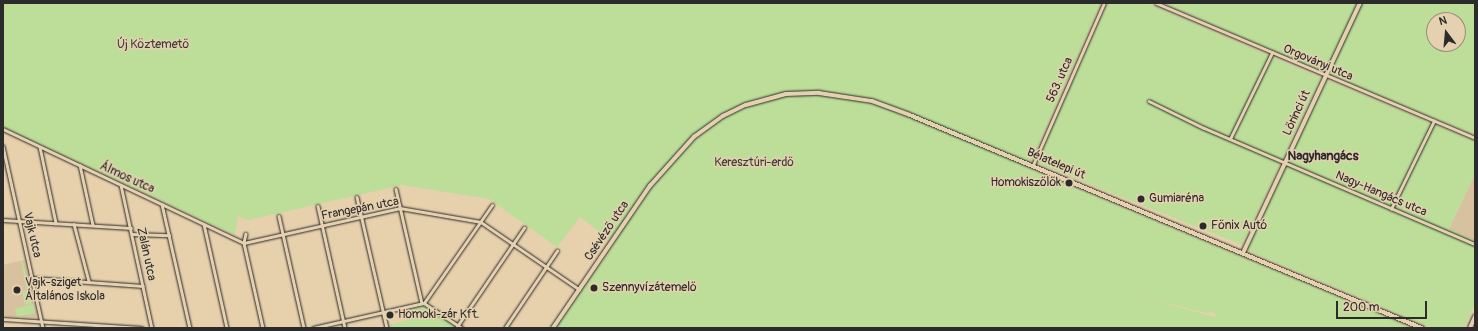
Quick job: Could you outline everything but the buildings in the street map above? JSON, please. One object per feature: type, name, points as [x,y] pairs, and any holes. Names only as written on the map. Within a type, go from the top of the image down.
[{"type":"main road","name":"Lőrinci út","points":[[1242,253],[1360,3]]},
{"type":"main road","name":"Bélatelepi út","points":[[682,148],[717,120],[746,105],[786,94],[819,93],[844,95],[881,104],[1033,165],[1422,328]]},
{"type":"main road","name":"Csévéző utca","points":[[553,328],[650,186],[682,148]]},
{"type":"main road","points":[[1470,328],[1475,316]]},
{"type":"street","name":"563. utca","points":[[1033,165],[1104,3]]},
{"type":"street","name":"Orgoványi utca","points":[[1156,3],[1475,138]]},
{"type":"street","points":[[1230,139],[1272,53]]},
{"type":"street","name":"Nagy-Hangács utca","points":[[1149,101],[1230,139],[1475,244]]},
{"type":"street","points":[[1391,208],[1434,121]]},
{"type":"street","name":"Álmos utca","points":[[3,129],[244,243]]},
{"type":"street","name":"Vajk utca","points":[[3,146],[43,328]]},
{"type":"street","points":[[40,147],[56,223]]},
{"type":"street","points":[[80,165],[93,225]]},
{"type":"street","name":"Zalán utca","points":[[121,185],[152,328]]},
{"type":"street","points":[[396,189],[423,303],[457,327],[462,328]]},
{"type":"street","points":[[357,197],[387,328]]},
{"type":"street","points":[[162,204],[190,328]]},
{"type":"street","points":[[313,328],[423,303],[492,205]]},
{"type":"street","points":[[318,206],[345,328]]},
{"type":"street","name":"Frangepán utca","points":[[244,243],[400,208],[481,222],[579,289]]},
{"type":"street","points":[[279,216],[304,328]]},
{"type":"street","points":[[3,220],[131,228]]},
{"type":"street","points":[[74,224],[89,282]]},
{"type":"street","points":[[204,224],[227,328]]},
{"type":"street","points":[[457,327],[524,228]]},
{"type":"street","points":[[132,234],[169,235]]},
{"type":"street","points":[[246,234],[244,243],[263,328]]},
{"type":"street","points":[[505,328],[557,251]]},
{"type":"street","points":[[32,278],[144,286]]},
{"type":"street","points":[[3,319],[142,328]]},
{"type":"shaded area","points":[[1475,174],[1475,241],[1449,229]]},
{"type":"shaded area","name":"Vajk-sziget Általános Iskola","points":[[24,260],[37,318],[3,316],[3,265]]},
{"type":"green space","name":"Keresztúri-erdő","points":[[3,3],[1101,3],[1028,168],[1413,328],[556,328],[615,243],[580,217],[557,247],[489,199],[402,185],[248,220],[238,216],[235,235],[3,127]],"holes":[[[1141,297],[1206,313],[1212,312],[1216,314],[1215,317]]]},
{"type":"green space","points":[[1108,3],[1147,3],[1321,78],[1242,245],[1036,163]]},
{"type":"green space","points":[[1163,3],[1475,3],[1475,135],[1333,76]]},
{"type":"green space","points":[[1327,80],[1475,141],[1475,174],[1449,229],[1475,241],[1475,304],[1464,328],[1432,328],[1246,250]]},
{"type":"green space","points":[[21,262],[23,262],[32,303],[25,305],[22,292],[27,291]]},
{"type":"green space","points":[[33,304],[35,313],[17,317],[15,309]]},
{"type":"green space","points":[[421,306],[429,307],[456,327],[388,328],[388,325],[407,320],[405,310]]},
{"type":"place","name":"Homokiszőlők","points":[[1069,183]]},
{"type":"place","name":"Gumiaréna","points":[[1141,199]]},
{"type":"place","name":"Főnix Autó","points":[[1203,226]]},
{"type":"place","name":"Szennyvízátemelő","points":[[594,288]]},
{"type":"place","name":"Vajk-sziget Általános Iskola","points":[[17,290]]},
{"type":"place","name":"Homoki-zár Kft.","points":[[390,315]]},
{"type":"district","name":"Nagyhangács","points":[[1323,156]]},
{"type":"park label","name":"Új Köztemető","points":[[153,45]]}]
